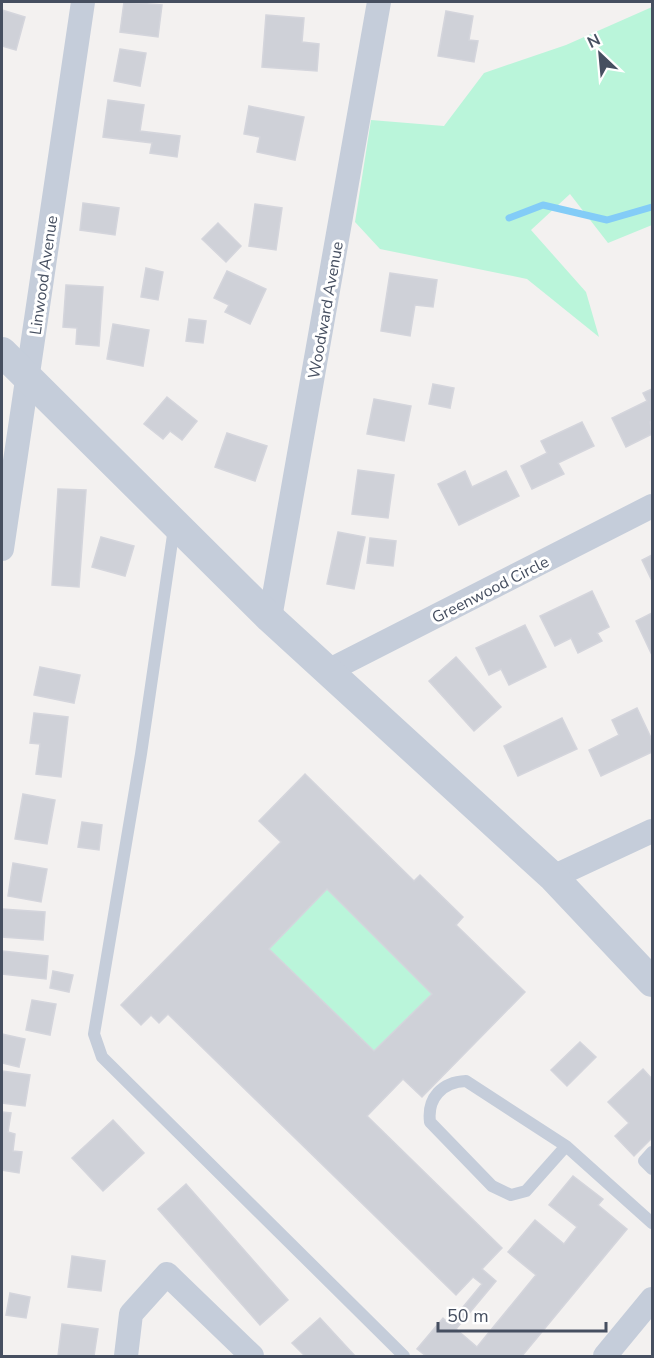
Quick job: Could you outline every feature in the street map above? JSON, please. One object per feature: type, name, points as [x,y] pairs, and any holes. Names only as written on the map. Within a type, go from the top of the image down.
[{"type":"street","name":"Linwood Avenue","points":[[2,549],[83,2]]},
{"type":"street","name":"Woodward Avenue","points":[[270,618],[379,2]]},
{"type":"street","points":[[2,352],[270,618],[553,877],[652,982]]},
{"type":"street","name":"Greenwood Circle","points":[[328,671],[652,506]]},
{"type":"street","points":[[553,877],[652,831]]},
{"type":"street","points":[[126,1356],[131,1314],[167,1274],[252,1356]]},
{"type":"street","points":[[605,1356],[652,1299]]},
{"type":"lane","points":[[175,524],[141,754],[94,1034],[102,1057],[404,1356]]},
{"type":"lane","points":[[566,1146],[526,1191],[511,1195],[492,1186],[430,1122],[428,1109],[436,1093],[453,1082],[466,1081],[566,1146],[652,1223]]},
{"type":"lane","points":[[652,1152],[644,1161],[652,1169]]},
{"type":"green space","points":[[652,7],[652,225],[608,243],[570,194],[531,230],[586,292],[599,337],[527,279],[380,249],[355,222],[371,120],[444,126],[484,73],[566,45]]},
{"type":"green space","points":[[327,889],[432,994],[374,1051],[269,949]]},
{"type":"building","points":[[124,2],[162,5],[158,37],[120,32]]},
{"type":"building","points":[[2,10],[25,17],[16,50],[2,46]]},
{"type":"building","points":[[446,11],[473,16],[469,40],[478,41],[474,62],[438,56]]},
{"type":"building","points":[[266,15],[304,18],[302,42],[319,44],[317,71],[262,67]]},
{"type":"building","points":[[120,49],[146,53],[140,86],[114,81]]},
{"type":"building","points":[[108,100],[144,105],[140,131],[180,136],[177,157],[150,153],[152,143],[103,137]]},
{"type":"building","points":[[249,106],[304,117],[295,160],[257,152],[260,137],[244,134]]},
{"type":"building","points":[[83,203],[119,208],[115,235],[80,230]]},
{"type":"building","points":[[255,204],[282,208],[276,250],[249,246]]},
{"type":"building","points":[[218,223],[241,246],[226,262],[202,239]]},
{"type":"building","points":[[146,268],[163,272],[158,300],[141,297]]},
{"type":"building","points":[[227,271],[266,289],[250,324],[225,312],[229,305],[214,298]]},
{"type":"building","points":[[390,273],[437,280],[433,307],[415,305],[410,336],[381,331]]},
{"type":"building","points":[[66,285],[103,287],[99,346],[76,344],[77,328],[63,327]]},
{"type":"building","points":[[189,319],[206,321],[203,343],[186,341]]},
{"type":"building","points":[[113,324],[149,330],[143,366],[107,359]]},
{"type":"building","points":[[433,384],[454,388],[450,408],[429,404]]},
{"type":"building","points":[[652,389],[652,421],[650,422],[652,434],[626,447],[612,418],[647,401],[643,393]]},
{"type":"building","points":[[167,397],[197,421],[182,440],[170,431],[163,439],[144,424]]},
{"type":"building","points":[[374,399],[411,406],[404,441],[367,434]]},
{"type":"building","points":[[582,422],[594,446],[558,463],[564,474],[532,489],[521,466],[547,453],[541,441]]},
{"type":"building","points":[[227,433],[267,446],[255,481],[215,467]]},
{"type":"building","points":[[358,470],[394,475],[388,518],[352,514]]},
{"type":"building","points":[[465,471],[472,487],[506,471],[519,496],[459,525],[438,484]]},
{"type":"building","points":[[58,489],[86,490],[79,587],[52,585]]},
{"type":"building","points":[[338,532],[365,537],[354,589],[327,584]]},
{"type":"building","points":[[101,537],[134,546],[125,576],[92,567]]},
{"type":"building","points":[[370,538],[396,541],[393,566],[367,563]]},
{"type":"building","points":[[652,555],[652,581],[642,560]]},
{"type":"building","points":[[592,591],[609,627],[597,633],[602,641],[578,653],[571,638],[555,646],[540,616]]},
{"type":"building","points":[[652,613],[652,652],[651,653],[636,621]]},
{"type":"building","points":[[525,625],[546,667],[509,685],[501,669],[489,675],[476,648]]},
{"type":"building","points":[[456,657],[501,707],[474,731],[429,681]]},
{"type":"building","points":[[40,667],[80,675],[74,703],[34,695]]},
{"type":"building","points":[[637,708],[652,740],[652,752],[601,776],[589,750],[619,735],[612,720]]},
{"type":"building","points":[[34,713],[68,717],[61,777],[36,774],[40,744],[30,743]]},
{"type":"building","points":[[562,718],[577,749],[518,776],[504,746]]},
{"type":"building","points":[[305,774],[414,881],[420,875],[463,917],[456,925],[525,992],[422,1097],[403,1079],[367,1116],[502,1248],[482,1269],[496,1281],[456,1329],[477,1347],[536,1275],[508,1252],[535,1220],[564,1244],[577,1227],[549,1205],[573,1176],[603,1199],[598,1205],[627,1229],[522,1356],[426,1356],[417,1349],[443,1318],[449,1324],[482,1284],[473,1277],[456,1295],[168,1014],[159,1023],[151,1015],[141,1025],[121,1005],[281,842],[259,821]],"holes":[[[327,889],[432,994],[374,1051],[269,949]]]},
{"type":"building","points":[[23,794],[55,800],[47,844],[15,839]]},
{"type":"building","points":[[82,822],[102,825],[99,850],[78,847]]},
{"type":"building","points":[[13,863],[47,869],[41,902],[8,896]]},
{"type":"building","points":[[2,909],[45,912],[43,940],[2,937]]},
{"type":"building","points":[[2,951],[48,956],[46,979],[2,974]]},
{"type":"building","points":[[53,971],[73,975],[69,992],[50,988]]},
{"type":"building","points":[[32,1000],[56,1004],[50,1035],[26,1030]]},
{"type":"building","points":[[2,1034],[25,1039],[19,1067],[2,1063]]},
{"type":"building","points":[[580,1042],[596,1057],[567,1086],[551,1070]]},
{"type":"building","points":[[643,1069],[652,1079],[652,1138],[634,1156],[615,1136],[629,1123],[608,1102]]},
{"type":"building","points":[[2,1071],[30,1075],[25,1106],[2,1103]]},
{"type":"building","points":[[2,1112],[11,1113],[8,1132],[15,1134],[13,1151],[22,1152],[19,1173],[2,1170]]},
{"type":"building","points":[[113,1120],[144,1153],[103,1191],[72,1158]]},
{"type":"building","points":[[186,1184],[288,1300],[260,1325],[158,1209]]},
{"type":"building","points":[[72,1256],[105,1261],[101,1291],[68,1287]]},
{"type":"building","points":[[10,1293],[30,1297],[26,1318],[6,1315]]},
{"type":"building","points":[[320,1318],[355,1356],[305,1356],[292,1343]]},
{"type":"building","points":[[62,1324],[98,1329],[94,1356],[58,1356]]},
{"type":"waterway","points":[[509,218],[543,205],[607,220],[652,207]]}]
